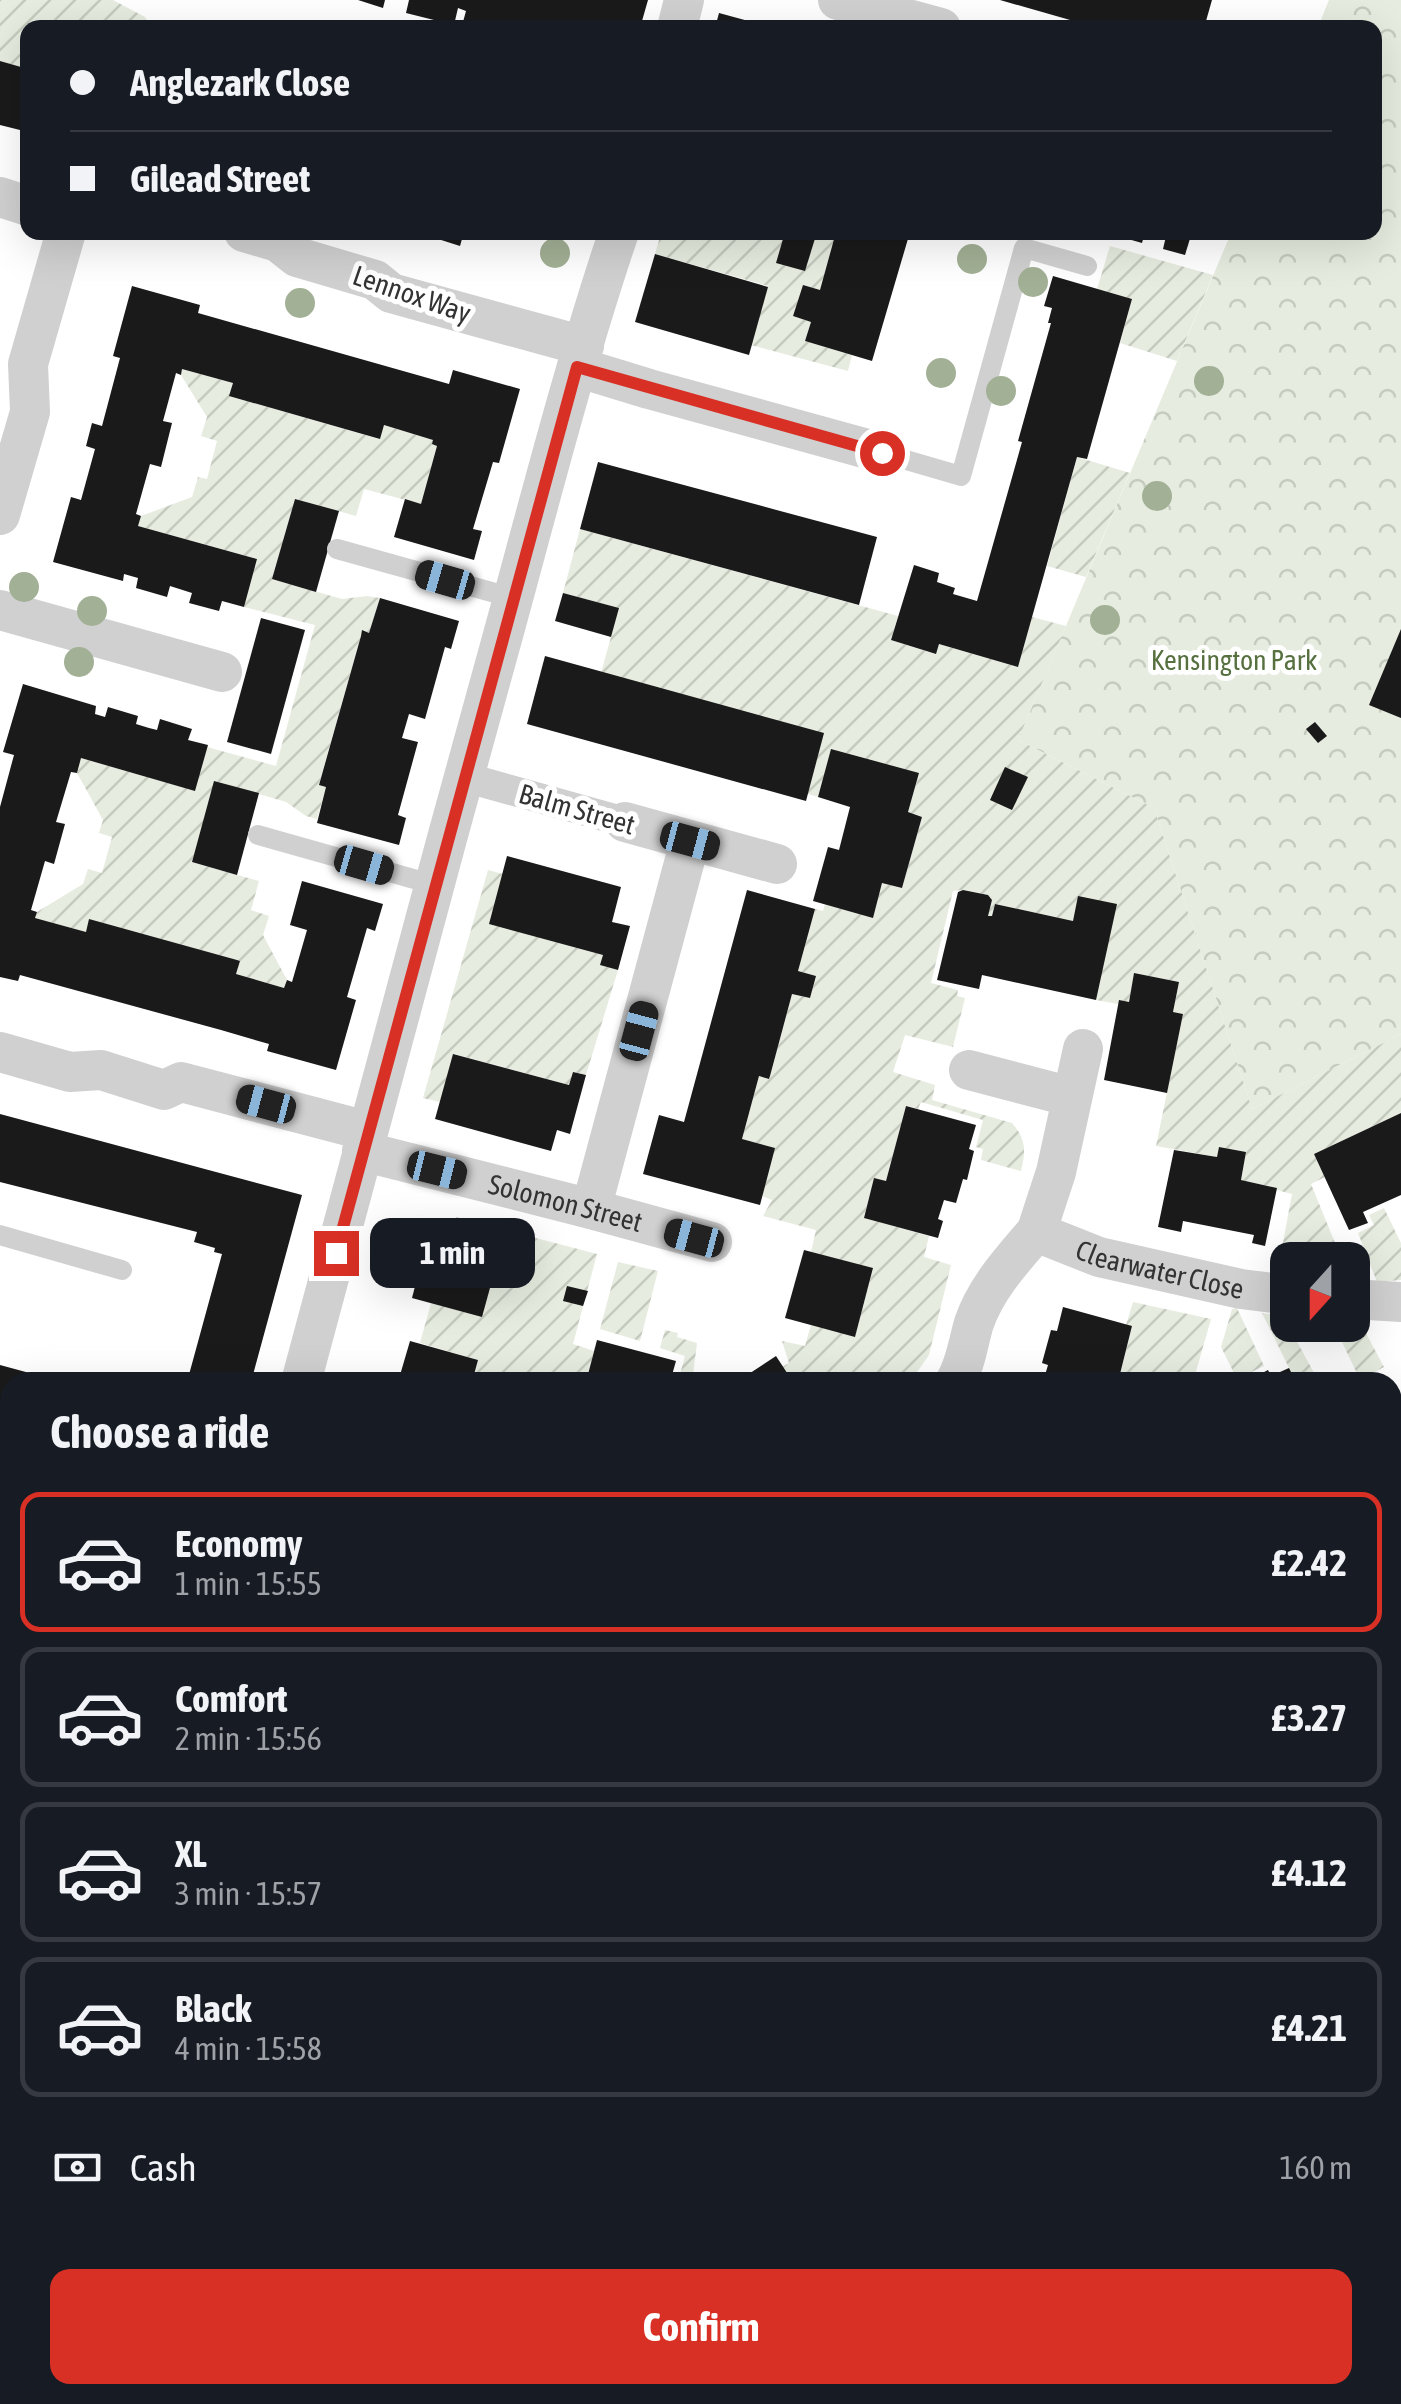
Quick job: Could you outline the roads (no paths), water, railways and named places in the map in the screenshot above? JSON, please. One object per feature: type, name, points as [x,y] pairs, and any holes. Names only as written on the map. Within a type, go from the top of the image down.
[{"type":"street","points":[[838,0],[912,20]]},
{"type":"street","points":[[0,515],[30,412],[28,364],[64,240]]},
{"type":"street","name":"Lennox Way","points":[[271,240],[296,258],[375,280],[391,293],[882,453]]},
{"type":"street","points":[[305,1372],[513,598],[617,240]]},
{"type":"street","points":[[0,610],[222,672]]},
{"type":"street","name":"Balm Street","points":[[464,777],[777,864]]},
{"type":"street","points":[[591,1208],[690,841]]},
{"type":"street","points":[[961,1372],[975,1320],[992,1286],[1036,1232],[1056,1172],[1082,1049]]},
{"type":"street","name":"Solomon Street","points":[[0,1052],[70,1072],[101,1070],[164,1090],[181,1082],[364,1141],[712,1242]]},
{"type":"street","points":[[969,1070],[1072,1097]]},
{"type":"street","name":"Clearwater Close","points":[[1036,1232],[1100,1257],[1270,1293]]},
{"type":"street","points":[[1370,1300],[1401,1302]]},
{"type":"lane","points":[[882,453],[961,476],[1024,248],[1087,266]]},
{"type":"lane","points":[[338,549],[513,598]]},
{"type":"lane","points":[[258,835],[435,884]]},
{"type":"lane","points":[[0,1235],[122,1270]]},
{"type":"park label","name":"Kensington Park","points":[[1234,660]]}]
